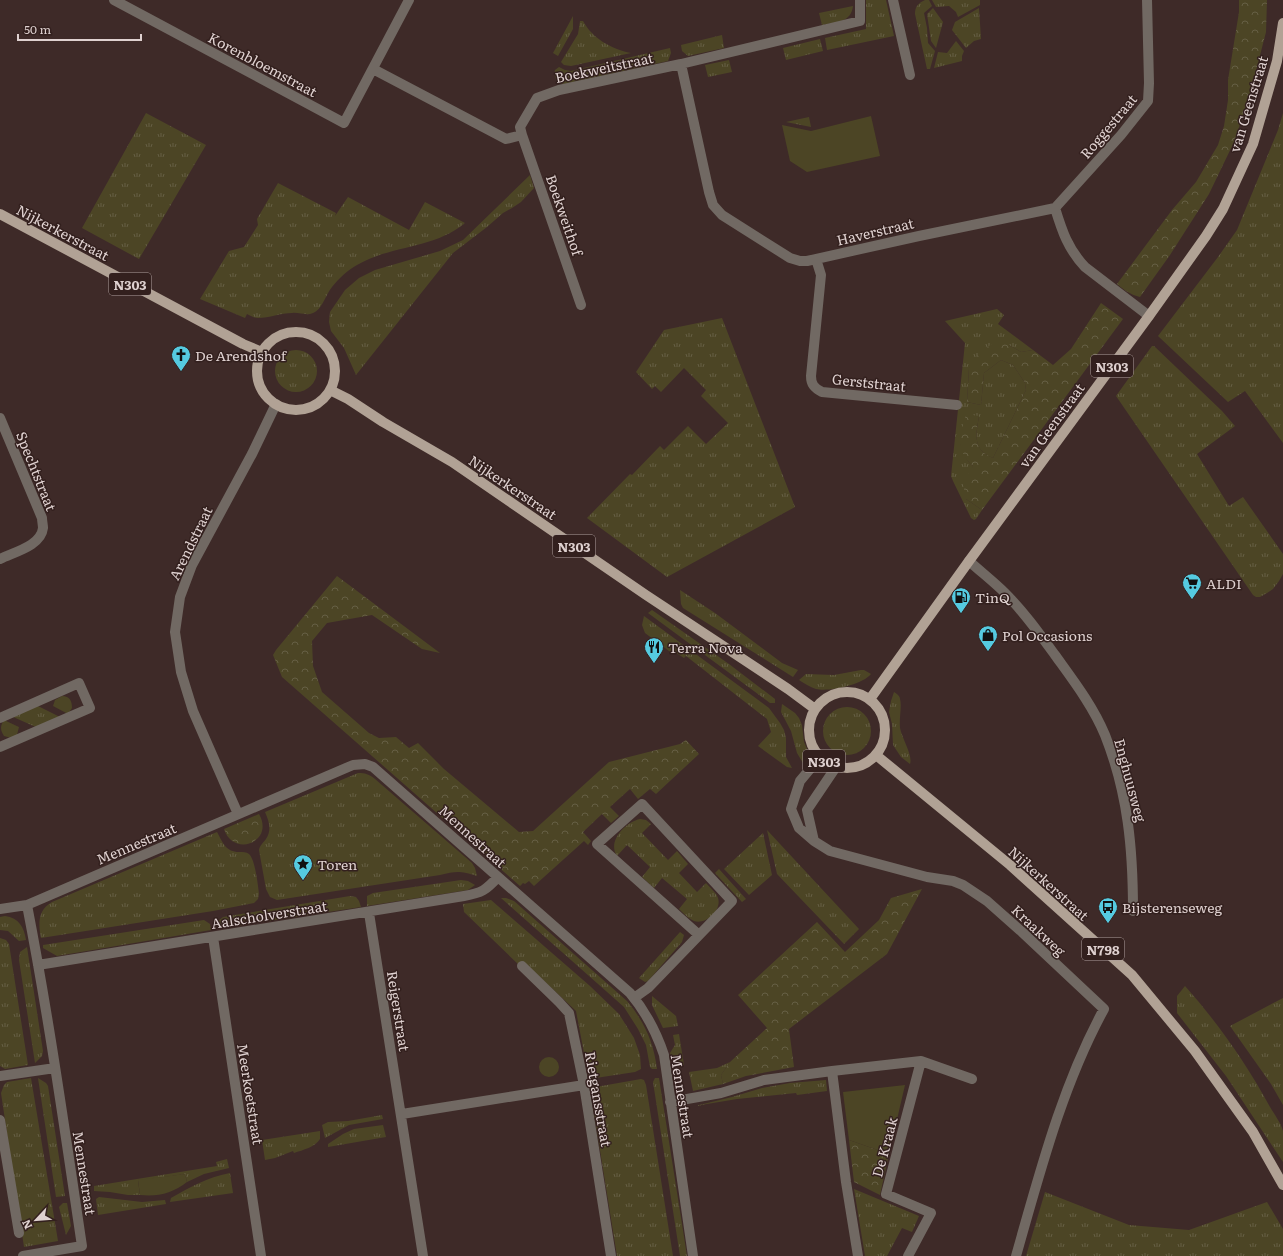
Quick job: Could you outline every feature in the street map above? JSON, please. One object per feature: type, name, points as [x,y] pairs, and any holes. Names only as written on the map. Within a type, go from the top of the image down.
[{"type":"main road","name":"van Geenstraat","points":[[870,699],[969,561],[1149,316],[1206,236],[1223,209],[1253,144],[1277,61],[1283,23]]},
{"type":"main road","name":"Nijkerkerstraat","points":[[0,214],[243,344],[262,352]]},
{"type":"main road","points":[[291,332],[304,332],[315,337],[324,344],[333,360],[334,378],[330,390],[322,400],[312,406],[293,409],[276,404],[267,396],[260,386],[257,374],[258,362],[262,352],[269,342],[280,335],[291,332]]},
{"type":"main road","name":"Nijkerkerstraat","points":[[330,390],[348,399],[452,462],[646,595],[788,689],[815,709]]},
{"type":"main road","points":[[815,709],[823,700],[834,694],[846,691],[859,693],[870,699],[880,711],[885,726],[884,741],[876,755]]},
{"type":"main road","name":"N303","points":[[815,709],[810,721],[809,734],[812,746],[820,757],[827,763],[836,767],[850,768],[865,764],[876,755]]},
{"type":"main road","name":"Nijkerkerstraat","points":[[876,755],[1010,865],[1132,975],[1195,1051],[1253,1132],[1283,1185]]},
{"type":"street","name":"Korenbloemstraat","points":[[114,0],[344,123],[373,69]]},
{"type":"street","points":[[409,0],[373,69],[506,139],[522,135]]},
{"type":"street","name":"Boekweitstraat","points":[[522,135],[520,127],[537,98],[541,96],[559,90],[681,64],[860,21],[860,0]]},
{"type":"street","points":[[893,0],[910,75]]},
{"type":"street","name":"Roggestraat","points":[[1055,208],[1121,135],[1148,101],[1150,83],[1147,0]]},
{"type":"street","name":"Haverstraat","points":[[681,64],[710,199],[713,205],[722,215],[790,258],[800,261],[816,259],[1055,208]]},
{"type":"street","name":"Boekweithof","points":[[522,135],[582,305]]},
{"type":"street","points":[[1055,208],[1063,235],[1069,248],[1084,267],[1149,316]]},
{"type":"street","name":"Gerststraat","points":[[816,259],[821,275],[811,376],[813,386],[822,392],[957,405]]},
{"type":"street","name":"Arendstraat","points":[[238,814],[194,711],[181,672],[175,632],[180,597],[192,565],[252,454],[276,404]]},
{"type":"street","name":"Spechtstraat","points":[[0,418],[42,518],[43,528],[39,538],[34,543],[0,559]]},
{"type":"street","name":"Enghuusweg","points":[[969,561],[1005,592],[1025,614],[1078,688],[1104,734],[1117,769],[1129,825],[1133,874],[1133,911]]},
{"type":"street","points":[[0,718],[79,683],[90,708],[0,747]]},
{"type":"street","name":"Kraakweg","points":[[820,757],[800,781],[791,809],[799,828],[814,841],[830,851],[927,877],[953,881],[963,885],[987,901],[1104,1009],[1076,1066],[1039,1174],[1016,1256]]},
{"type":"street","name":"Mennestraat","points":[[0,909],[27,905],[352,765],[365,764],[373,767],[634,998],[650,1021],[658,1037],[667,1071],[670,1102],[693,1256]]},
{"type":"street","points":[[814,841],[807,810],[836,767]]},
{"type":"street","points":[[634,998],[648,988],[732,901],[642,804],[597,844],[699,935]]},
{"type":"street","name":"Aalscholverstraat","points":[[38,965],[369,913],[476,894],[486,890],[498,877]]},
{"type":"street","name":"Mennestraat","points":[[24,1256],[83,1251],[55,1068],[27,905]]},
{"type":"street","name":"Reigerstraat","points":[[369,913],[402,1114],[423,1256]]},
{"type":"street","name":"Meerkoetstraat","points":[[213,937],[261,1256]]},
{"type":"street","name":"Rietgansstraat","points":[[522,966],[569,1013],[584,1085],[611,1256]]},
{"type":"street","points":[[670,1102],[720,1093],[764,1080],[921,1061],[972,1079]]},
{"type":"street","name":"De Kraak","points":[[908,1256],[931,1213],[886,1194],[921,1061]]},
{"type":"street","points":[[0,1076],[55,1068]]},
{"type":"street","points":[[832,1071],[846,1182],[858,1256]]},
{"type":"street","points":[[402,1114],[584,1085]]},
{"type":"street","points":[[0,1120],[19,1233]]},
{"type":"green space","points":[[866,0],[886,0],[894,36],[827,50],[825,38],[866,29]]},
{"type":"green space","points":[[929,0],[932,6],[924,13],[928,43],[935,51],[930,69],[927,69],[915,14],[917,6],[920,2]]},
{"type":"green space","points":[[932,0],[980,0],[980,5],[958,17],[956,12],[949,6],[936,7]]},
{"type":"green space","points":[[1239,0],[1267,0],[1266,32],[1249,98],[1234,142],[1209,194],[1170,255],[1140,297],[1137,296],[1128,292],[1117,284],[1172,210],[1196,182],[1218,145],[1224,126],[1228,100],[1228,80],[1239,12]]},
{"type":"green space","points":[[853,6],[852,12],[846,19],[822,25],[819,13]]},
{"type":"green space","points":[[933,8],[943,22],[936,48],[931,41],[927,14]]},
{"type":"green space","points":[[979,8],[981,39],[974,41],[966,48],[952,30],[955,22]]},
{"type":"green space","points":[[573,16],[573,29],[558,56],[553,53]]},
{"type":"green space","points":[[580,21],[583,21],[591,33],[609,46],[631,53],[571,66],[564,65],[561,62],[578,34]]},
{"type":"green space","points":[[722,35],[724,48],[688,56],[682,51],[681,45]]},
{"type":"green space","points":[[820,39],[823,51],[786,60],[783,48]]},
{"type":"green space","points":[[956,41],[964,51],[962,61],[934,68],[938,52],[947,53]]},
{"type":"green space","points":[[670,48],[671,53],[668,61],[564,84],[557,82],[554,74],[555,70],[559,67],[571,71]]},
{"type":"green space","points":[[729,60],[732,72],[708,77],[705,65]]},
{"type":"green space","points":[[146,113],[206,145],[139,259],[82,228]]},
{"type":"green space","points":[[1283,113],[1283,443],[1245,391],[1228,402],[1158,336],[1237,230],[1278,130]]},
{"type":"green space","points":[[871,116],[880,156],[807,172],[790,161],[782,125],[811,131]]},
{"type":"green space","points":[[809,117],[811,127],[786,122]]},
{"type":"green space","points":[[530,175],[534,188],[521,202],[503,213],[453,253],[356,375],[344,348],[331,331],[329,322],[330,312],[345,290],[359,278],[375,270],[440,251],[463,240]]},
{"type":"green space","points":[[278,183],[336,213],[335,216],[348,197],[409,230],[425,202],[465,223],[440,238],[384,254],[357,265],[338,280],[330,290],[319,309],[310,314],[288,313],[258,318],[247,314],[245,318],[200,299],[229,251],[244,247],[258,225],[257,219]]},
{"type":"green space","points":[[1101,303],[1123,319],[982,510],[966,499],[963,484],[973,466],[965,456],[960,444],[966,414],[979,416],[977,441],[982,450],[993,458],[1026,390],[1025,383],[1013,365],[1001,360],[984,373],[981,405],[967,402],[969,368],[977,356],[994,342],[1009,345],[1021,352],[1033,350],[1053,365],[1071,349]]},
{"type":"green space","points":[[997,309],[1004,315],[998,324],[1033,350],[1021,352],[1009,345],[969,368],[967,402],[981,405],[984,373],[1001,360],[1013,365],[1025,383],[1026,390],[993,458],[982,450],[977,441],[979,416],[960,443],[967,459],[973,466],[966,499],[982,510],[974,520],[971,518],[951,476],[965,343],[945,321]]},
{"type":"green space","points":[[722,318],[795,507],[667,577],[587,518],[660,446],[664,450],[688,426],[706,444],[728,423],[701,396],[706,390],[684,368],[661,392],[655,386],[652,389],[636,372],[664,330]]},
{"type":"green space","points":[[1152,346],[1154,346],[1222,411],[1235,426],[1197,454],[1229,506],[1243,497],[1283,554],[1283,574],[1273,589],[1260,597],[1253,595],[1116,396]]},
{"type":"green space","points":[[292,350],[300,350],[308,353],[314,359],[317,371],[314,383],[308,389],[300,392],[292,392],[284,389],[278,383],[275,375],[275,367],[278,359],[284,353]]},
{"type":"green space","points":[[337,576],[440,653],[422,649],[372,615],[327,623],[312,641],[313,666],[322,692],[369,733],[379,738],[396,737],[409,748],[418,743],[444,769],[519,832],[533,831],[609,762],[680,744],[686,740],[699,754],[656,794],[650,789],[638,799],[630,789],[610,807],[619,816],[611,823],[602,814],[583,832],[591,841],[588,845],[584,841],[534,886],[529,881],[520,886],[282,677],[273,655]]},
{"type":"green space","points":[[680,590],[715,613],[782,663],[798,670],[793,677],[683,608],[681,604]]},
{"type":"green space","points":[[652,610],[729,664],[775,699],[775,703],[770,703],[648,613]]},
{"type":"green space","points":[[644,616],[769,708],[784,730],[786,738],[786,757],[792,768],[787,767],[758,746],[771,732],[767,719],[686,656],[684,658],[675,652],[673,654],[645,633],[642,625]]},
{"type":"green space","points":[[861,670],[871,674],[867,678],[845,687],[822,690],[809,686],[799,680],[806,674],[834,675]]},
{"type":"green space","points":[[894,692],[900,698],[900,728],[909,752],[911,760],[910,764],[901,757],[893,745],[892,724],[889,712]]},
{"type":"green space","points":[[62,696],[69,698],[71,701],[72,708],[68,714],[53,706],[55,700]]},
{"type":"green space","points":[[782,704],[795,713],[799,718],[802,725],[804,742],[811,758],[807,762],[803,763],[797,753],[791,731],[781,712]]},
{"type":"green space","points":[[36,705],[62,718],[38,728],[11,716]]},
{"type":"green space","points":[[847,707],[856,709],[864,714],[869,722],[871,731],[869,740],[864,748],[856,753],[847,755],[838,753],[830,748],[825,740],[823,731],[825,722],[830,714],[838,709]]},
{"type":"green space","points":[[4,720],[19,727],[17,735],[11,738],[4,736],[1,728]]},
{"type":"green space","points":[[358,773],[367,774],[375,779],[472,863],[477,876],[462,872],[455,872],[277,900],[270,897],[266,889],[259,850],[269,832],[269,822],[265,812]]},
{"type":"green space","points":[[259,814],[262,824],[262,832],[257,839],[251,843],[243,844],[236,843],[229,838],[224,829]]},
{"type":"green space","points":[[640,819],[646,820],[651,824],[642,833],[668,860],[677,851],[688,864],[679,873],[697,892],[706,883],[716,894],[719,903],[718,907],[708,919],[699,922],[686,916],[679,909],[687,899],[662,878],[654,888],[642,877],[650,867],[627,845],[617,856],[614,845],[619,833],[629,824]]},
{"type":"green space","points":[[767,830],[859,929],[844,944],[777,874]]},
{"type":"green space","points":[[217,832],[228,849],[235,852],[247,853],[251,857],[256,872],[259,894],[258,899],[254,903],[213,911],[41,938],[39,922],[40,917],[47,905]]},
{"type":"green space","points":[[763,833],[772,875],[749,895],[724,869]]},
{"type":"green space","points":[[719,869],[746,899],[742,902],[715,873]]},
{"type":"green space","points":[[461,880],[468,881],[475,885],[468,890],[367,906],[367,896],[373,893]]},
{"type":"green space","points":[[922,889],[887,954],[789,1029],[794,1067],[746,1076],[723,1084],[721,1075],[730,1062],[767,1028],[738,995],[817,922],[845,952],[879,920],[891,898]]},
{"type":"green space","points":[[350,896],[356,897],[361,907],[217,929],[218,921],[223,917]]},
{"type":"green space","points":[[501,898],[514,901],[627,1001],[643,1024],[651,1041],[657,1069],[652,1069],[650,1067],[646,1045],[624,1007]]},
{"type":"green space","points":[[491,900],[590,986],[619,1014],[634,1038],[640,1055],[641,1069],[635,1072],[589,1079],[576,1011],[524,962],[520,966],[464,912],[463,904]]},
{"type":"green space","points":[[5,916],[14,919],[20,924],[24,931],[26,940],[19,941],[8,931],[0,930],[0,917]]},
{"type":"green space","points":[[204,920],[210,924],[211,930],[57,956],[43,948],[43,945]]},
{"type":"green space","points":[[680,932],[684,935],[682,942],[648,981],[645,982],[639,978]]},
{"type":"green space","points":[[0,938],[6,940],[9,944],[28,1065],[5,1069],[0,1066]]},
{"type":"green space","points":[[27,947],[43,1051],[42,1056],[35,1063],[19,960],[20,952]]},
{"type":"green space","points":[[1185,986],[1209,1014],[1231,1044],[1279,1122],[1283,1131],[1283,1162],[1226,1076],[1177,1013],[1177,996]]},
{"type":"green space","points":[[652,996],[676,1016],[678,1026],[663,1028],[652,1005]]},
{"type":"green space","points":[[1283,998],[1283,1105],[1271,1084],[1230,1026]]},
{"type":"green space","points":[[679,1034],[684,1065],[673,1067],[670,1053],[675,1045],[673,1035]]},
{"type":"green space","points":[[549,1057],[556,1060],[559,1067],[556,1074],[549,1077],[542,1074],[539,1067],[542,1060]]},
{"type":"green space","points":[[730,1062],[721,1075],[723,1084],[693,1091],[689,1072],[717,1068]]},
{"type":"green space","points":[[31,1078],[58,1241],[24,1247],[1,1093],[7,1082]]},
{"type":"green space","points":[[38,1078],[48,1086],[65,1196],[56,1197]]},
{"type":"green space","points":[[655,1078],[659,1078],[687,1256],[680,1256],[653,1082]]},
{"type":"green space","points":[[641,1079],[644,1080],[646,1085],[673,1256],[617,1256],[590,1088]]},
{"type":"green space","points":[[826,1080],[827,1091],[797,1095],[796,1093],[737,1099],[695,1106],[762,1088],[790,1083]]},
{"type":"green space","points":[[905,1085],[889,1154],[849,1140],[843,1092]]},
{"type":"green space","points":[[382,1115],[383,1119],[349,1125],[325,1138],[322,1125],[328,1122],[348,1121]]},
{"type":"green space","points":[[383,1125],[386,1137],[328,1147],[328,1144],[354,1129]]},
{"type":"green space","points":[[320,1131],[320,1139],[312,1146],[294,1153],[293,1151],[265,1160],[262,1140]]},
{"type":"green space","points":[[849,1140],[889,1154],[880,1195],[854,1182]]},
{"type":"green space","points":[[227,1159],[229,1168],[204,1174],[187,1182],[185,1174],[138,1181],[140,1195],[94,1191],[94,1186],[217,1166],[216,1162]]},
{"type":"green space","points":[[230,1173],[233,1193],[170,1202],[171,1198],[193,1186],[214,1177]]},
{"type":"green space","points":[[185,1174],[187,1182],[176,1189],[159,1195],[140,1195],[138,1180]]},
{"type":"green space","points":[[854,1189],[919,1216],[912,1232],[902,1228],[887,1256],[865,1256]]},
{"type":"green space","points":[[1045,1192],[1129,1225],[1189,1230],[1267,1202],[1283,1229],[1283,1256],[1026,1256]]},
{"type":"green space","points":[[99,1197],[142,1202],[165,1200],[166,1204],[98,1215],[96,1199]]},
{"type":"green space","points":[[63,1203],[67,1203],[71,1226],[66,1235],[59,1207]]},
{"type":"place","name":"De Arendshof","points":[[181,372]]},
{"type":"place","name":"ALDI","points":[[1192,600]]},
{"type":"place","name":"TinQ","points":[[961,614]]},
{"type":"place","name":"Pol Occasions","points":[[988,652]]},
{"type":"place","name":"Terra Nova","points":[[654,664]]},
{"type":"place","name":"Toren","points":[[303,881]]},
{"type":"place","name":"Bijsterenseweg","points":[[1108,924]]}]
